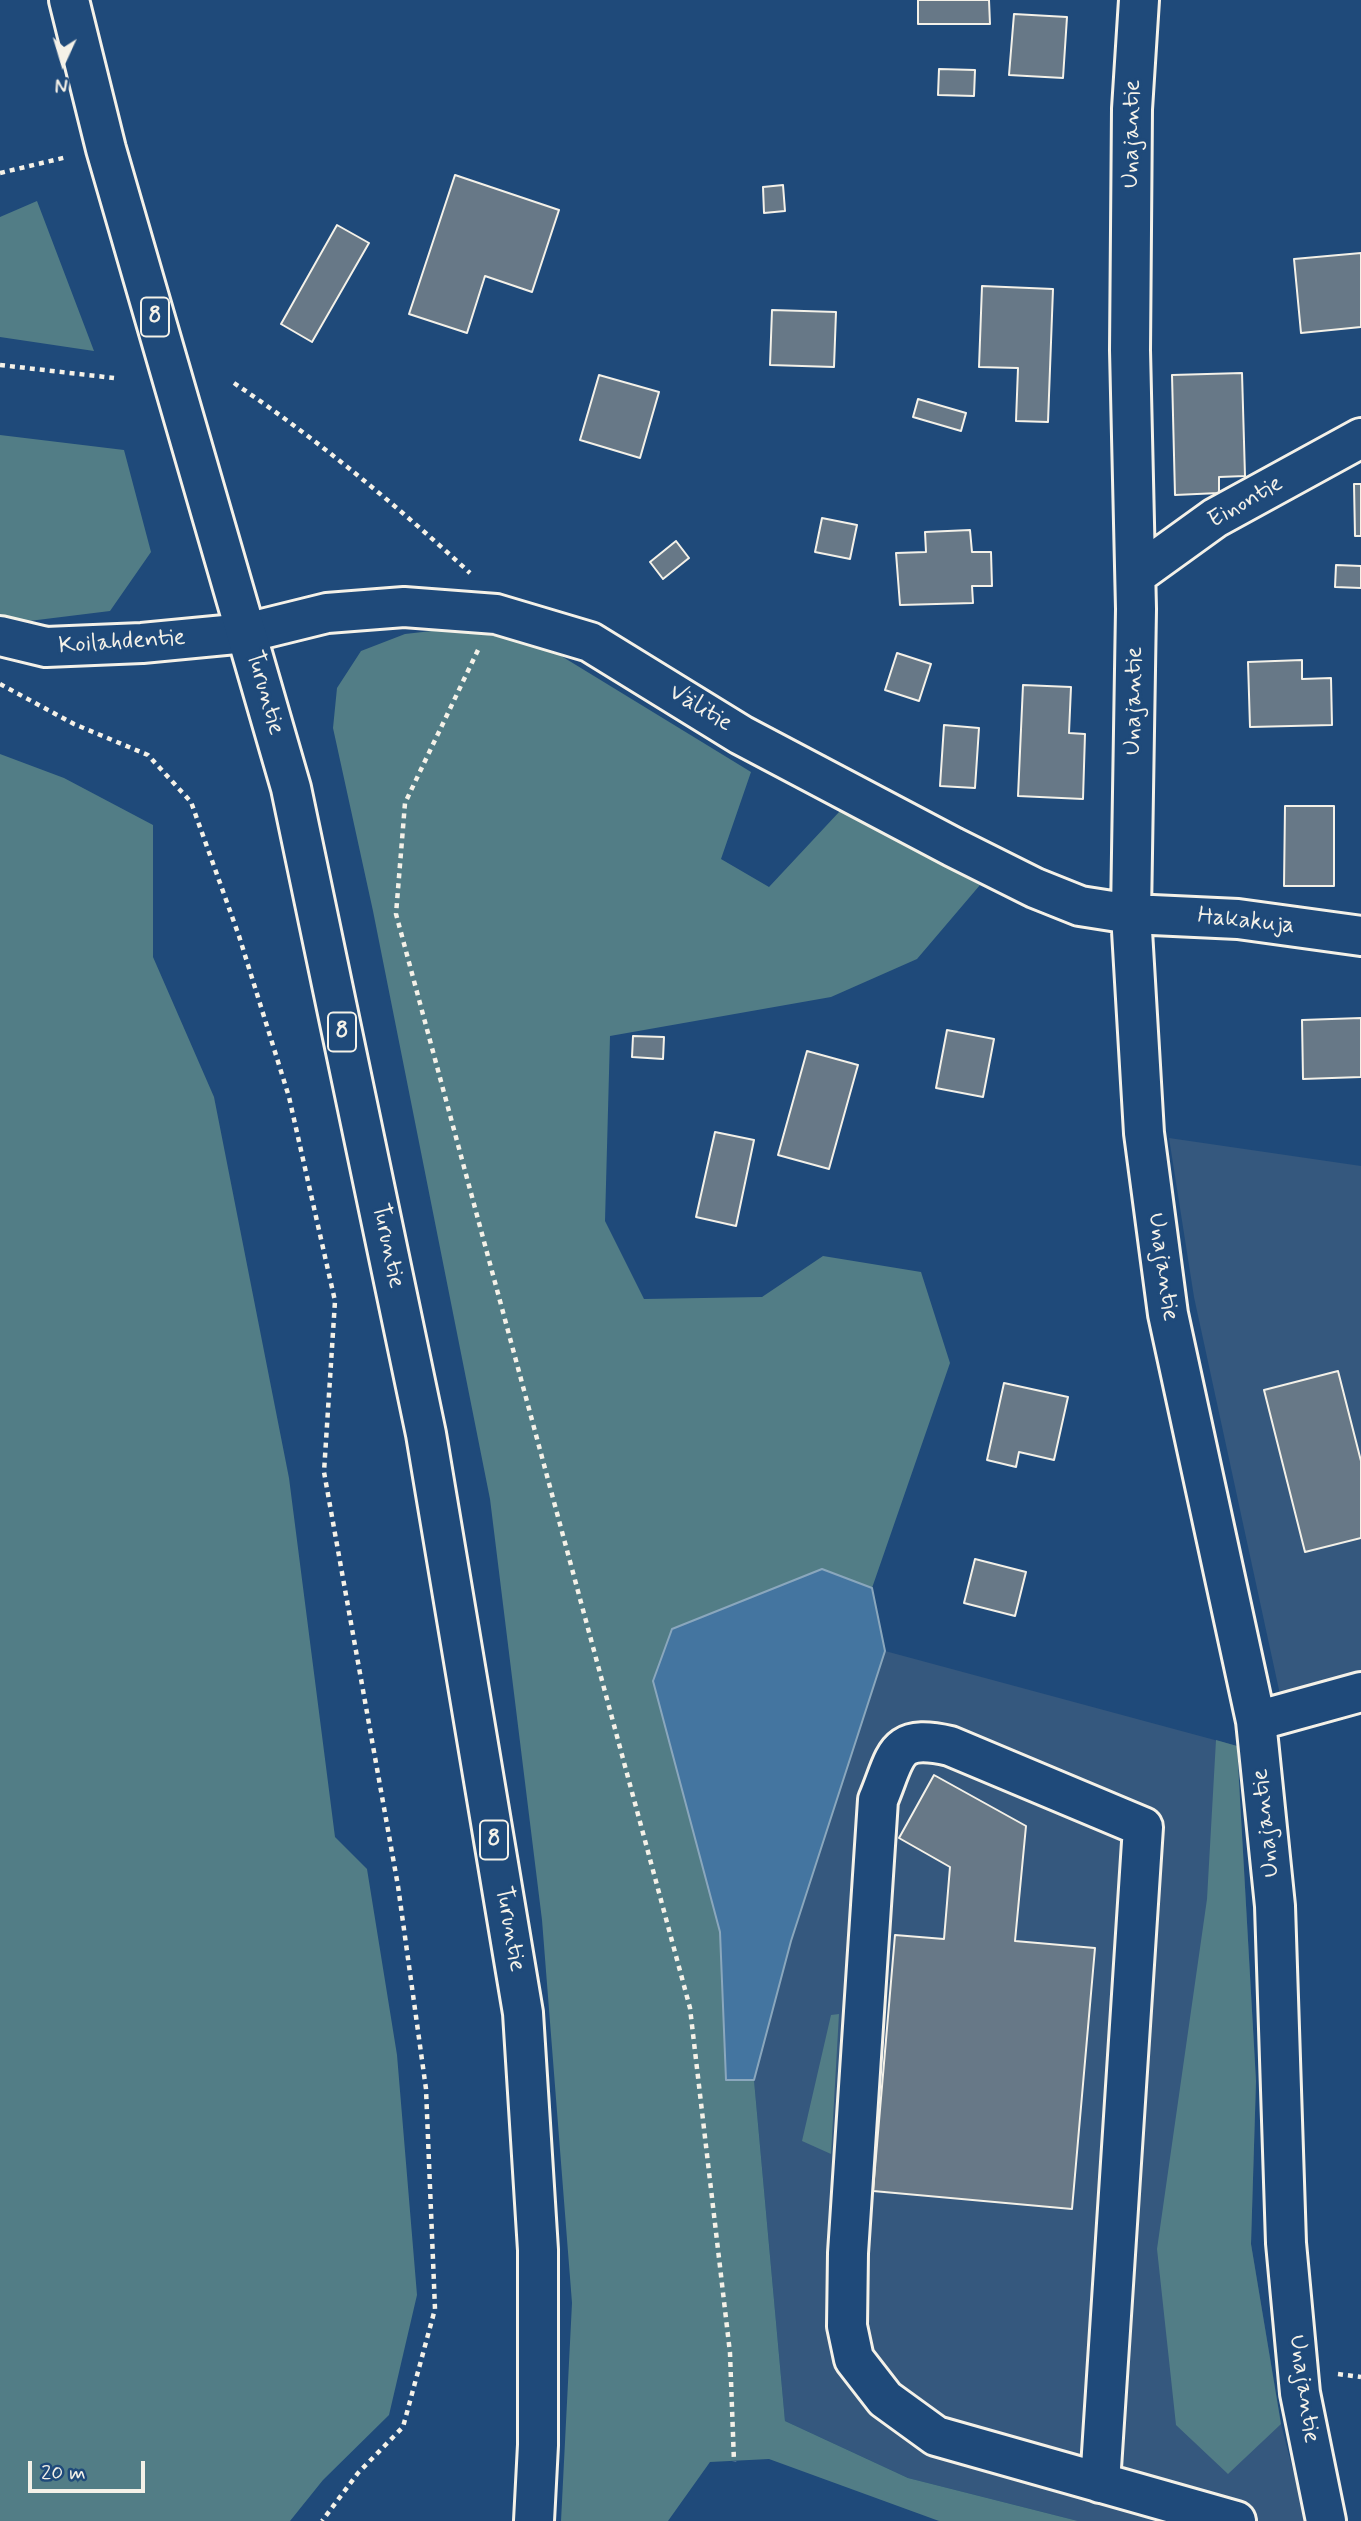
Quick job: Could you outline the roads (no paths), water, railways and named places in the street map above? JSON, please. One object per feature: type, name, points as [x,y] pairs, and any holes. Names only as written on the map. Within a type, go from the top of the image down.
[{"type":"main road","name":"Turuntie","points":[[69,0],[106,149],[291,788],[426,1434],[523,2013],[538,2250],[538,2445],[534,2521]]},
{"type":"main road","name":"Unajantie","points":[[1139,0],[1132,109],[1130,350],[1136,575],[1131,914],[1144,1133],[1168,1314],[1256,1721],[1275,1906],[1286,2243],[1300,2393],[1326,2521]]},
{"type":"main road","name":"Einontie","points":[[1136,575],[1215,518],[1361,438]]},
{"type":"main road","name":"Välitie","points":[[246,633],[327,613],[404,607],[496,614],[590,642],[741,735],[1035,888],[1080,906],[1131,914]]},
{"type":"main road","name":"Koilahdentie","points":[[0,636],[46,647],[142,643],[246,633]]},
{"type":"main road","name":"Hakakuja","points":[[1131,914],[1238,919],[1361,936]]},
{"type":"main road","points":[[1256,1721],[1361,1692]]},
{"type":"main road","points":[[1100,2483],[1143,1827],[950,1746],[925,1741],[912,1742],[899,1751],[878,1800],[848,2253],[847,2326],[854,2359],[885,2399],[936,2436],[1100,2483],[1236,2521]]}]
